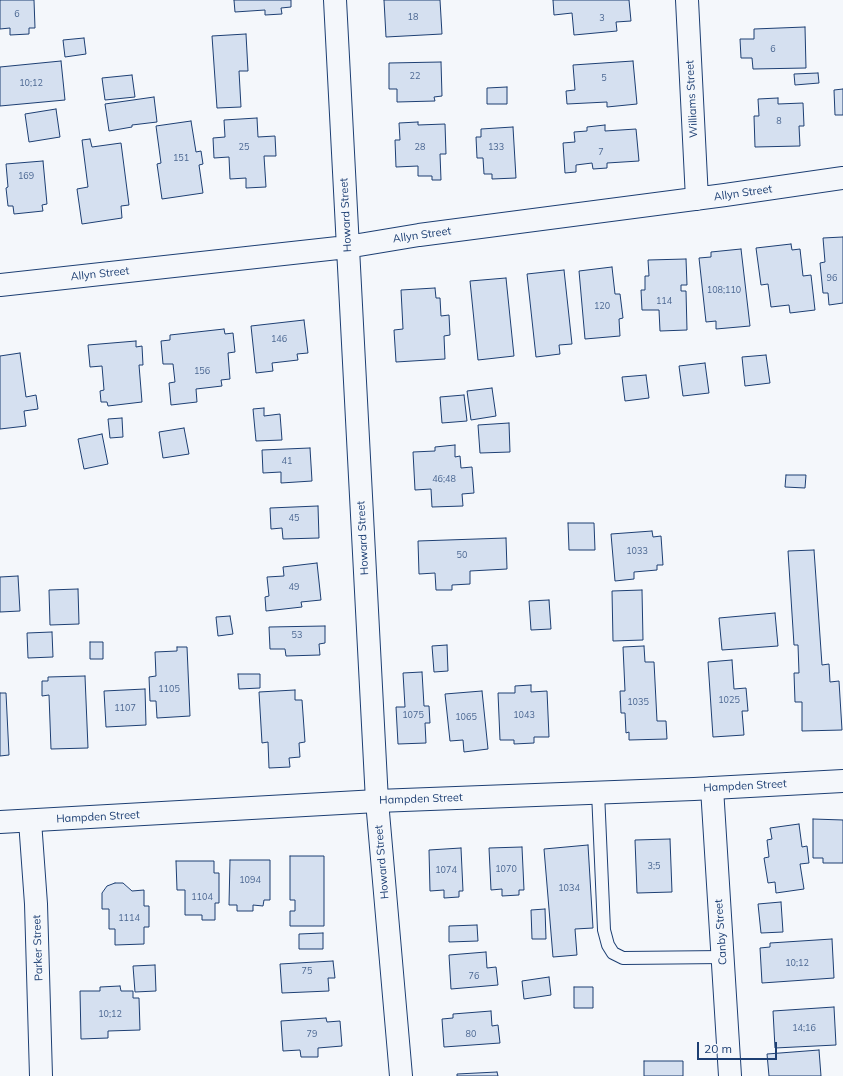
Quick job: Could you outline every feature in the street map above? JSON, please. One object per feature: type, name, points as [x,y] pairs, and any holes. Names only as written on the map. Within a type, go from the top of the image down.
[{"type":"street","name":"Howard Street","points":[[335,0],[377,801],[402,1076]]},
{"type":"street","name":"Williams Street","points":[[687,0],[697,199]]},
{"type":"street","name":"Allyn Street","points":[[0,285],[347,247],[420,235],[697,199],[843,178]]},
{"type":"street","name":"Hampden Street","points":[[0,822],[377,801],[712,788],[843,781]]},
{"type":"street","name":"Canby Street","points":[[712,788],[730,1076]]},
{"type":"street","name":"Parker Street","points":[[30,821],[36,904],[42,1076]]},
{"type":"lane","points":[[598,792],[604,930],[608,945],[613,953],[623,958],[723,957]]},
{"type":"building","points":[[0,0],[34,0],[35,28],[29,28],[29,34],[10,35],[10,28],[0,29]]},
{"type":"building","points":[[234,0],[291,0],[291,7],[281,8],[282,14],[265,15],[265,10],[235,12]]},
{"type":"building","points":[[384,0],[440,0],[442,34],[386,37]]},
{"type":"building","points":[[553,0],[629,0],[631,21],[616,22],[617,31],[574,35],[572,13],[554,15]]},
{"type":"building","points":[[805,27],[806,68],[753,69],[752,58],[741,58],[740,39],[754,39],[754,29]]},
{"type":"building","points":[[246,34],[248,71],[239,71],[241,107],[217,108],[212,36]]},
{"type":"building","points":[[84,38],[86,54],[65,57],[63,40]]},
{"type":"building","points":[[61,61],[65,100],[0,106],[0,67]]},
{"type":"building","points":[[633,61],[637,104],[607,107],[607,102],[567,104],[566,91],[575,90],[573,65]]},
{"type":"building","points":[[441,62],[442,96],[434,97],[435,101],[397,102],[397,89],[389,89],[389,63]]},
{"type":"building","points":[[818,73],[819,83],[795,85],[794,74]]},
{"type":"building","points":[[132,75],[135,97],[105,100],[102,78]]},
{"type":"building","points":[[507,87],[507,104],[487,104],[487,88]]},
{"type":"building","points":[[843,89],[843,115],[835,115],[834,90]]},
{"type":"building","points":[[154,97],[157,122],[132,125],[132,127],[109,131],[105,104]]},
{"type":"building","points":[[778,98],[778,104],[803,103],[804,126],[799,126],[800,146],[755,147],[754,116],[759,116],[758,99]]},
{"type":"building","points":[[56,109],[60,137],[29,142],[25,114]]},
{"type":"building","points":[[257,118],[258,137],[275,136],[276,156],[264,156],[266,187],[246,188],[246,178],[230,179],[229,157],[214,158],[213,138],[225,137],[224,120]]},
{"type":"building","points":[[191,121],[196,152],[201,151],[203,164],[199,165],[203,193],[162,199],[157,164],[161,163],[156,126]]},
{"type":"building","points":[[418,122],[418,125],[445,124],[446,154],[440,154],[441,180],[432,180],[432,176],[418,176],[418,166],[396,167],[395,140],[400,140],[399,123]]},
{"type":"building","points":[[605,125],[605,131],[636,129],[639,161],[607,163],[607,168],[593,169],[592,163],[576,165],[576,172],[565,173],[563,143],[575,142],[574,132],[587,131],[587,127]]},
{"type":"building","points":[[513,127],[516,178],[492,179],[492,174],[484,174],[483,158],[477,158],[476,137],[481,137],[481,129]]},
{"type":"building","points":[[90,139],[92,147],[121,143],[129,205],[121,206],[122,218],[82,224],[77,189],[88,187],[82,140]]},
{"type":"building","points":[[43,161],[47,204],[42,205],[43,211],[14,214],[13,206],[8,206],[6,164]]},
{"type":"building","points":[[843,237],[843,303],[829,305],[828,293],[823,293],[820,263],[825,262],[823,238]]},
{"type":"building","points":[[791,244],[792,250],[800,249],[803,276],[811,275],[815,310],[790,313],[789,305],[771,307],[768,284],[761,285],[756,248]]},
{"type":"building","points":[[741,249],[750,326],[716,329],[716,321],[706,322],[699,258],[711,257],[711,252]]},
{"type":"building","points":[[686,259],[687,285],[681,285],[681,291],[686,291],[687,330],[660,331],[659,310],[642,310],[641,290],[645,290],[645,276],[649,276],[648,260]]},
{"type":"building","points":[[612,267],[615,294],[620,294],[623,318],[619,319],[620,336],[585,339],[579,271]]},
{"type":"building","points":[[564,270],[572,344],[559,345],[560,354],[536,357],[527,274]]},
{"type":"building","points":[[506,278],[514,356],[478,360],[470,281]]},
{"type":"building","points":[[435,288],[436,298],[440,298],[441,316],[449,315],[450,335],[444,336],[445,359],[396,362],[394,330],[403,329],[401,290]]},
{"type":"building","points":[[304,320],[308,353],[297,354],[298,360],[272,363],[273,371],[256,373],[251,326]]},
{"type":"building","points":[[224,329],[225,334],[233,333],[235,352],[228,353],[230,379],[221,380],[222,386],[196,389],[197,402],[171,405],[169,383],[175,382],[173,364],[163,364],[161,341],[170,340],[170,335]]},
{"type":"building","points":[[136,341],[136,347],[142,346],[143,365],[139,365],[142,402],[108,406],[107,402],[101,402],[100,391],[104,390],[102,366],[90,367],[88,345]]},
{"type":"building","points":[[20,353],[26,397],[36,395],[38,409],[24,411],[26,426],[0,429],[0,356]]},
{"type":"building","points":[[766,355],[770,383],[745,386],[742,357]]},
{"type":"building","points":[[705,363],[709,393],[683,396],[679,366]]},
{"type":"building","points":[[646,375],[649,398],[625,401],[622,377]]},
{"type":"building","points":[[492,388],[496,416],[471,420],[467,391]]},
{"type":"building","points":[[464,395],[467,421],[442,423],[440,397]]},
{"type":"building","points":[[264,408],[264,416],[280,414],[282,440],[256,441],[253,409]]},
{"type":"building","points":[[122,418],[123,437],[110,438],[108,419]]},
{"type":"building","points":[[509,423],[510,452],[480,453],[478,425]]},
{"type":"building","points":[[184,428],[189,454],[163,458],[159,432]]},
{"type":"building","points":[[102,434],[108,464],[84,469],[78,439]]},
{"type":"building","points":[[455,445],[455,457],[460,456],[461,468],[472,467],[474,493],[462,494],[463,506],[432,507],[431,489],[415,490],[413,452],[435,451],[435,447]]},
{"type":"building","points":[[310,448],[312,481],[281,483],[281,472],[263,473],[262,450]]},
{"type":"building","points":[[786,475],[806,475],[805,488],[785,487]]},
{"type":"building","points":[[318,506],[319,538],[283,539],[282,528],[271,529],[270,508]]},
{"type":"building","points":[[568,523],[594,523],[595,550],[569,550]]},
{"type":"building","points":[[652,531],[653,537],[661,536],[663,565],[657,565],[657,570],[634,572],[634,579],[615,581],[611,534]]},
{"type":"building","points":[[506,538],[507,569],[470,571],[470,584],[452,585],[452,590],[436,590],[435,573],[419,574],[418,541]]},
{"type":"building","points":[[814,550],[822,665],[829,664],[830,682],[839,681],[842,730],[802,731],[802,702],[795,702],[794,673],[799,673],[798,645],[794,645],[788,551]]},
{"type":"building","points":[[317,563],[321,600],[301,602],[302,607],[266,611],[265,597],[269,596],[267,577],[284,576],[283,567]]},
{"type":"building","points":[[18,576],[20,611],[0,612],[0,577]]},
{"type":"building","points":[[78,589],[79,624],[50,625],[49,590]]},
{"type":"building","points":[[642,590],[643,640],[613,641],[612,591]]},
{"type":"building","points":[[549,600],[551,629],[531,630],[529,601]]},
{"type":"building","points":[[775,613],[778,646],[722,650],[719,618]]},
{"type":"building","points":[[230,616],[233,634],[218,636],[216,617]]},
{"type":"building","points":[[325,626],[325,643],[319,644],[320,655],[286,656],[285,649],[270,649],[269,627]]},
{"type":"building","points":[[52,632],[53,657],[28,658],[27,633]]},
{"type":"building","points":[[90,642],[103,642],[103,659],[90,659]]},
{"type":"building","points":[[447,645],[448,671],[434,672],[432,646]]},
{"type":"building","points":[[644,646],[645,662],[654,662],[657,721],[666,721],[667,739],[629,740],[629,732],[626,733],[625,713],[621,713],[620,691],[625,691],[623,647]]},
{"type":"building","points":[[177,647],[187,647],[190,716],[157,718],[156,701],[150,701],[149,677],[156,676],[155,652],[177,651]]},
{"type":"building","points":[[732,660],[734,689],[746,688],[748,711],[742,711],[744,735],[713,737],[708,662]]},
{"type":"building","points":[[422,672],[424,706],[429,706],[430,723],[425,723],[426,743],[398,744],[396,707],[405,707],[403,673]]},
{"type":"building","points":[[238,674],[260,674],[260,688],[239,689]]},
{"type":"building","points":[[85,676],[88,748],[51,749],[49,695],[42,696],[42,681],[48,681],[48,677]]},
{"type":"building","points":[[531,685],[531,692],[547,691],[549,737],[534,737],[534,743],[514,744],[514,740],[500,740],[498,693],[515,693],[515,686]]},
{"type":"building","points":[[145,689],[146,725],[106,727],[104,691]]},
{"type":"building","points":[[295,690],[295,700],[302,700],[305,742],[299,743],[300,757],[289,758],[290,767],[269,768],[268,742],[262,743],[259,692]]},
{"type":"building","points":[[482,691],[488,749],[464,752],[463,740],[450,741],[445,694]]},
{"type":"building","points":[[0,693],[6,693],[9,755],[0,756]]},
{"type":"building","points":[[813,819],[843,820],[843,863],[823,863],[823,858],[813,858]]},
{"type":"building","points":[[799,824],[802,847],[807,846],[809,863],[800,864],[804,889],[776,893],[775,882],[768,883],[764,858],[769,857],[767,840],[772,839],[770,828]]},
{"type":"building","points":[[670,839],[672,892],[637,893],[635,840]]},
{"type":"building","points":[[588,845],[593,928],[575,929],[577,955],[553,957],[544,849]]},
{"type":"building","points":[[522,847],[524,890],[519,890],[519,895],[502,896],[502,889],[491,890],[489,848]]},
{"type":"building","points":[[461,848],[463,891],[459,891],[459,897],[444,898],[444,890],[430,891],[429,850]]},
{"type":"building","points":[[290,856],[324,856],[324,926],[290,926],[290,911],[295,911],[295,900],[290,900]]},
{"type":"building","points":[[230,860],[270,860],[270,900],[264,900],[263,906],[253,905],[253,911],[237,911],[237,905],[229,905]]},
{"type":"building","points":[[176,861],[214,861],[214,873],[219,873],[219,903],[215,903],[215,920],[202,920],[202,915],[185,915],[185,890],[177,890]]},
{"type":"building","points":[[115,883],[123,883],[132,891],[144,890],[144,906],[149,906],[149,927],[144,927],[144,944],[115,945],[115,929],[109,929],[109,909],[102,909],[102,893],[107,886]]},
{"type":"building","points":[[781,902],[783,932],[761,933],[758,904]]},
{"type":"building","points":[[545,909],[546,939],[532,939],[531,910]]},
{"type":"building","points":[[477,925],[478,941],[449,942],[449,926]]},
{"type":"building","points":[[323,933],[323,949],[299,949],[299,934]]},
{"type":"building","points":[[832,939],[834,978],[762,983],[760,948],[770,947],[770,943]]},
{"type":"building","points":[[486,952],[487,968],[496,967],[498,985],[451,989],[449,955]]},
{"type":"building","points":[[333,961],[335,978],[328,978],[329,991],[282,993],[280,964]]},
{"type":"building","points":[[155,965],[156,991],[135,992],[133,966]]},
{"type":"building","points":[[549,977],[551,995],[524,999],[522,981]]},
{"type":"building","points":[[120,986],[121,991],[133,991],[133,998],[139,998],[140,1030],[108,1031],[108,1038],[81,1039],[80,991],[100,991],[100,987]]},
{"type":"building","points":[[574,987],[593,987],[593,1008],[574,1008]]},
{"type":"building","points":[[834,1007],[836,1045],[775,1048],[773,1011]]},
{"type":"building","points":[[491,1011],[492,1026],[498,1025],[500,1043],[444,1047],[442,1019],[453,1018],[453,1014]]},
{"type":"building","points":[[326,1018],[327,1022],[340,1021],[342,1046],[318,1048],[318,1057],[301,1057],[300,1050],[283,1051],[281,1021]]},
{"type":"building","points":[[819,1050],[821,1076],[769,1076],[767,1054]]},
{"type":"building","points":[[644,1061],[683,1061],[683,1076],[644,1076]]},
{"type":"building","points":[[497,1072],[498,1076],[457,1076],[457,1074]]}]
